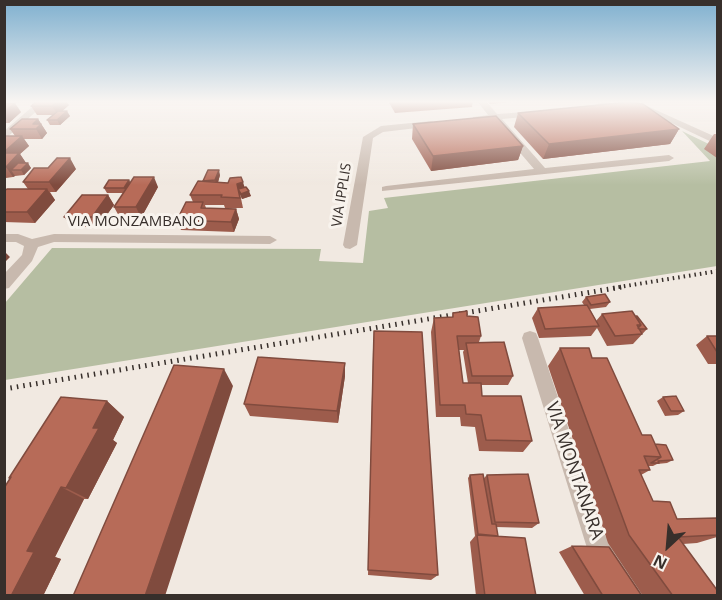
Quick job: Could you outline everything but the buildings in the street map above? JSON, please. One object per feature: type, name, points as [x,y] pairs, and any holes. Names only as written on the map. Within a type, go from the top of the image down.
[{"type":"street","name":"VIA IPPLIS","points":[[350,245],[368,137],[381,129]]},
{"type":"street","points":[[506,129],[542,172]]},
{"type":"street","points":[[689,129],[717,142]]},
{"type":"street","points":[[386,189],[669,158]]},
{"type":"street","name":"VIA MONZAMBANO","points":[[4,237],[18,238],[31,244],[54,238],[270,240]]},
{"type":"street","points":[[4,284],[27,258],[31,251],[31,244]]},
{"type":"street","name":"VIA MONTANARA","points":[[530,338],[595,540],[633,596]]},
{"type":"green space","points":[[682,131],[717,148],[717,266],[5,380],[5,303],[52,248],[321,249],[319,261],[363,263],[369,211],[388,208],[384,198],[710,161]]},
{"type":"railway","points":[[613,288],[718,271]]},
{"type":"railway","points":[[4,389],[622,287]]}]
